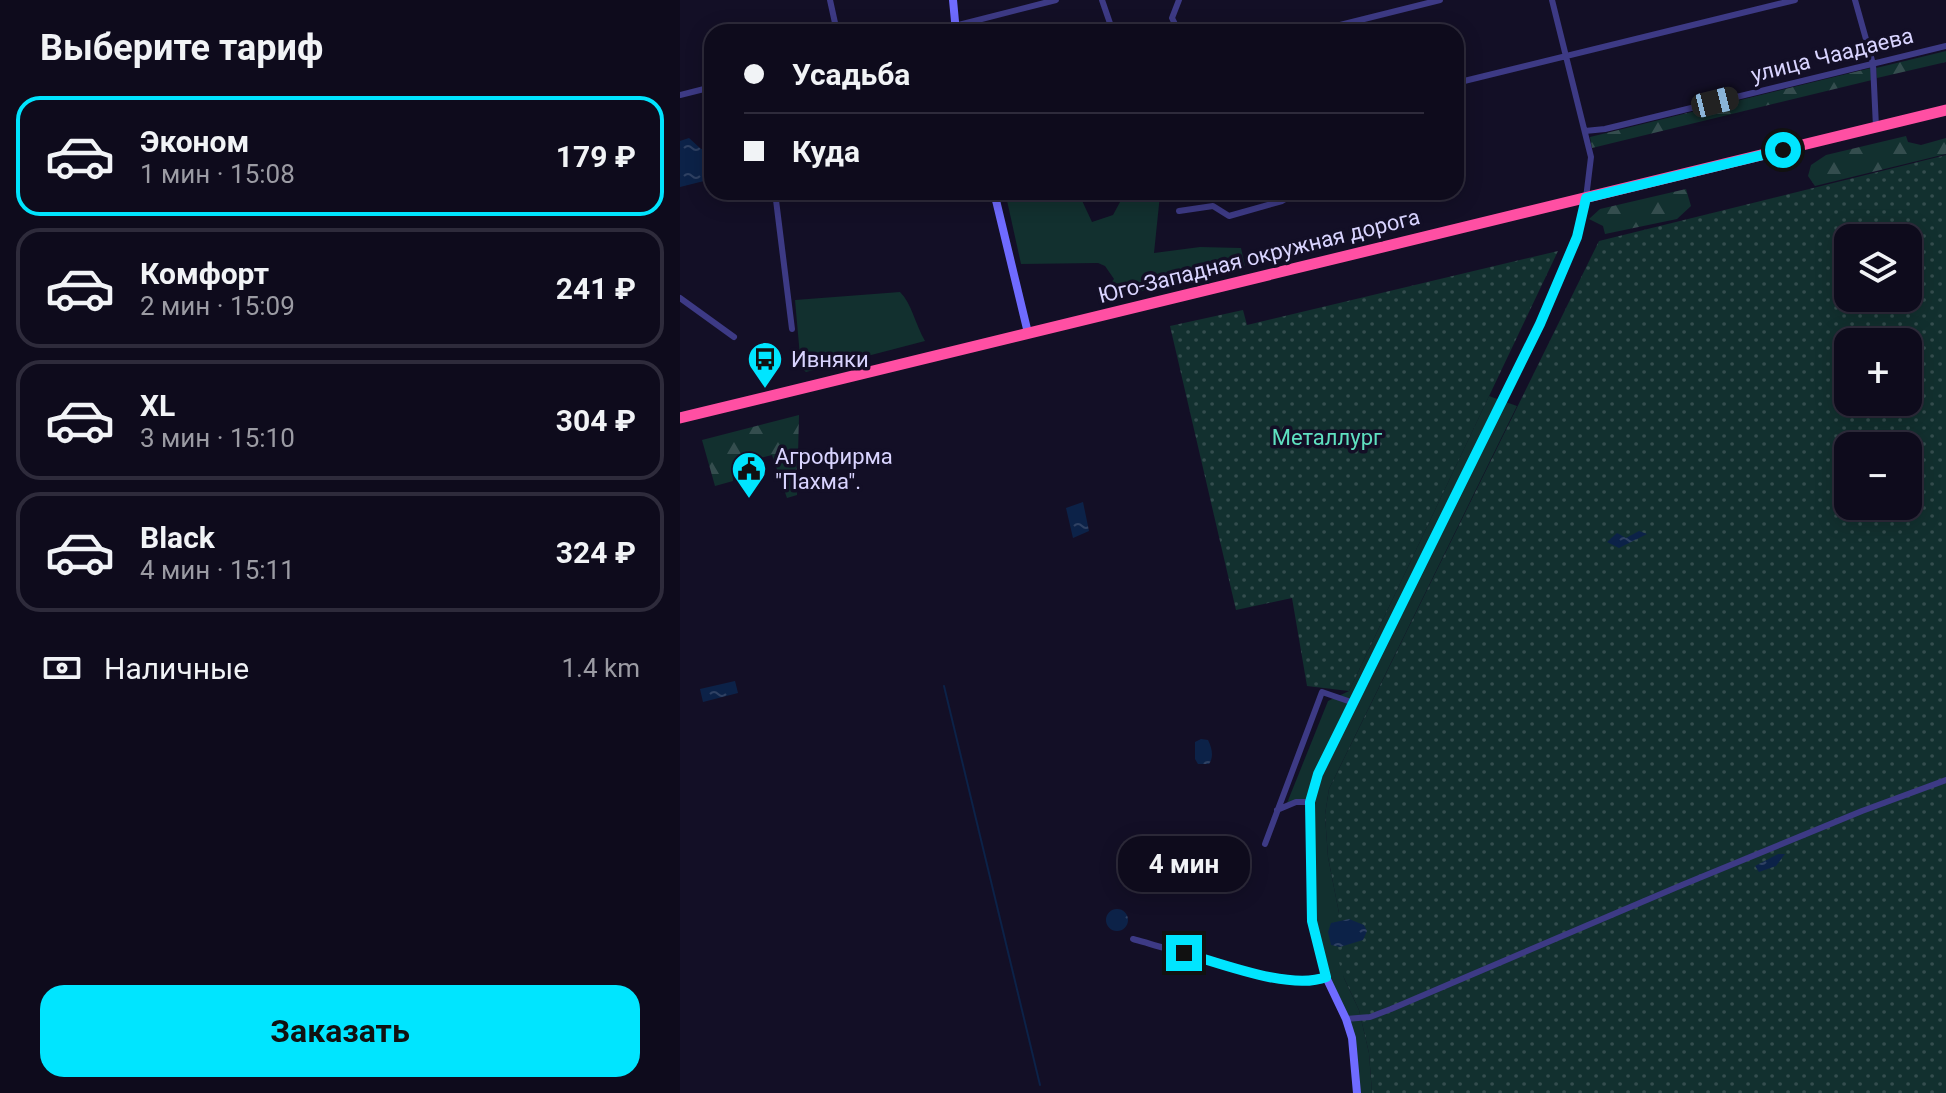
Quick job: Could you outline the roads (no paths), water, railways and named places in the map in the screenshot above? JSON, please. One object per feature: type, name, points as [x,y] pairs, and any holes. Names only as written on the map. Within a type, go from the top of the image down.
[{"type":"highway","name":"Юго-Западная окружная дорога","points":[[1028,333],[1946,110]]},
{"type":"highway","points":[[680,418],[1028,333]]},
{"type":"street","points":[[830,0],[835,24]]},
{"type":"street","points":[[953,0],[955,24]]},
{"type":"street","points":[[972,24],[1056,0]]},
{"type":"street","points":[[1102,0],[1110,24]]},
{"type":"street","points":[[1174,24],[1172,18],[1179,0]]},
{"type":"street","points":[[1344,24],[1440,0]]},
{"type":"street","points":[[1357,1093],[1354,1053],[1346,1019],[1326,977],[1312,921],[1310,802],[1318,774],[1540,324],[1577,237],[1591,157],[1552,0]]},
{"type":"street","points":[[1464,81],[1795,0]]},
{"type":"street","points":[[1855,0],[1873,64],[1876,127]]},
{"type":"street","name":"улица Чаадаева","points":[[1585,131],[1605,129],[1946,46]]},
{"type":"street","points":[[680,95],[704,89]]},
{"type":"street","points":[[776,200],[792,329]]},
{"type":"street","points":[[996,200],[1028,333]]},
{"type":"street","points":[[1179,211],[1215,206],[1229,216],[1285,200]]},
{"type":"street","points":[[680,298],[734,337]]},
{"type":"street","points":[[1265,844],[1322,692],[1354,703]]},
{"type":"street","points":[[1346,1019],[1370,1017],[1391,1009],[1706,875],[1946,780]]},
{"type":"street","points":[[1277,810],[1296,802],[1310,802]]},
{"type":"street","points":[[1133,939],[1281,978],[1315,981],[1326,977]]},
{"type":"water","points":[[689,138],[704,148],[704,181],[680,187],[680,141]]},
{"type":"water","points":[[1083,502],[1089,531],[1073,538],[1066,508]]},
{"type":"water","points":[[1639,531],[1647,534],[1619,548],[1607,542],[1617,533],[1626,538]]},
{"type":"water","points":[[735,681],[738,693],[703,702],[700,689]]},
{"type":"water","points":[[1208,740],[1211,746],[1209,764],[1198,764],[1195,759],[1195,742]]},
{"type":"water","points":[[1778,854],[1785,854],[1776,866],[1759,872],[1755,866]]},
{"type":"water","points":[[1113,909],[1121,909],[1128,920],[1121,931],[1113,931],[1106,924],[1106,916]]},
{"type":"water","points":[[1349,919],[1364,925],[1367,931],[1363,940],[1340,947],[1331,945],[1328,932],[1331,923]]},
{"type":"waterway","points":[[944,686],[1040,1085]]},
{"type":"place","name":"Ивняки","points":[[765,390]]},
{"type":"place","name":"Агрофирма \"Пахма\".","points":[[749,500]]},
{"type":"park label","name":"Металлург","points":[[1327,437]]}]
